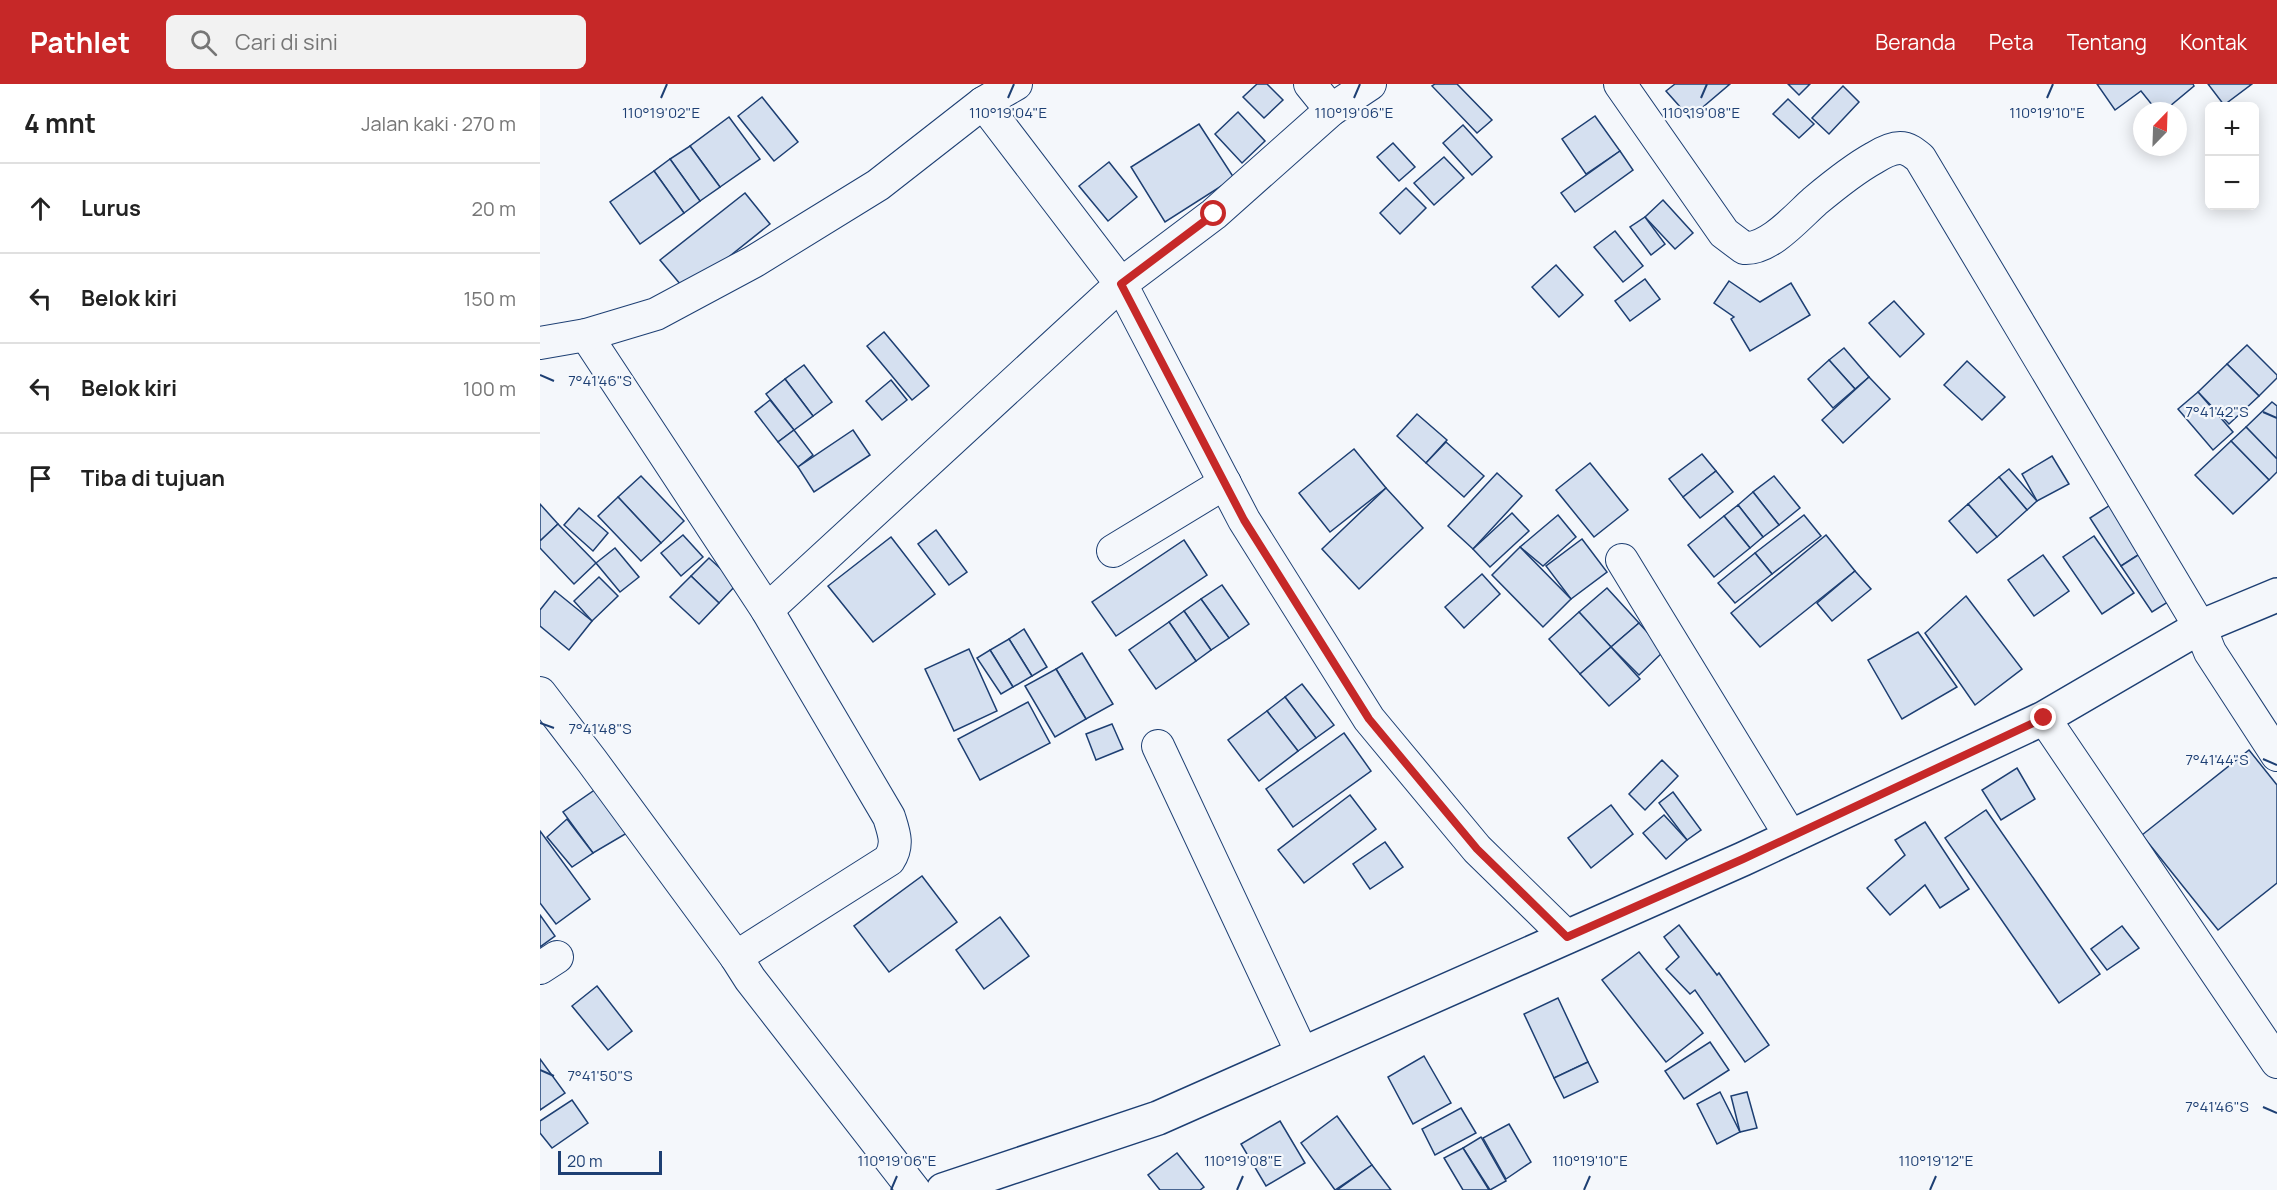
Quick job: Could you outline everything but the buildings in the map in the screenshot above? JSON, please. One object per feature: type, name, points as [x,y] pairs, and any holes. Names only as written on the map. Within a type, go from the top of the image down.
[{"type":"street","points":[[540,343],[586,335],[656,314],[753,262],[878,185],[983,103],[1016,84]]},
{"type":"street","points":[[1310,84],[1331,110]]},
{"type":"street","points":[[766,610],[1121,284],[1214,214],[1331,110],[1370,84]]},
{"type":"street","points":[[1620,84],[1724,233],[1744,248],[1758,246],[1781,232],[1867,161],[1897,148],[1905,149],[1920,158],[2200,627],[2210,652],[2277,755]]},
{"type":"street","points":[[983,103],[1121,284],[1244,520],[1369,719],[1477,849],[1567,937]]},
{"type":"street","points":[[586,335],[766,610],[889,817],[896,848],[889,860],[736,957]]},
{"type":"street","points":[[1113,551],[1225,483]]},
{"type":"street","points":[[1622,560],[1791,837]]},
{"type":"street","points":[[943,1190],[1158,1118],[1567,937],[1791,837],[2044,718],[2200,627],[2277,595]]},
{"type":"street","points":[[540,693],[592,760],[750,979],[914,1190]]},
{"type":"street","points":[[2044,718],[2277,1062]]},
{"type":"street","points":[[1158,746],[1302,1053]]},
{"type":"route","points":[[1214,214],[1121,284],[1244,520],[1369,719],[1477,849],[1567,937],[1743,859],[2044,718]]}]
